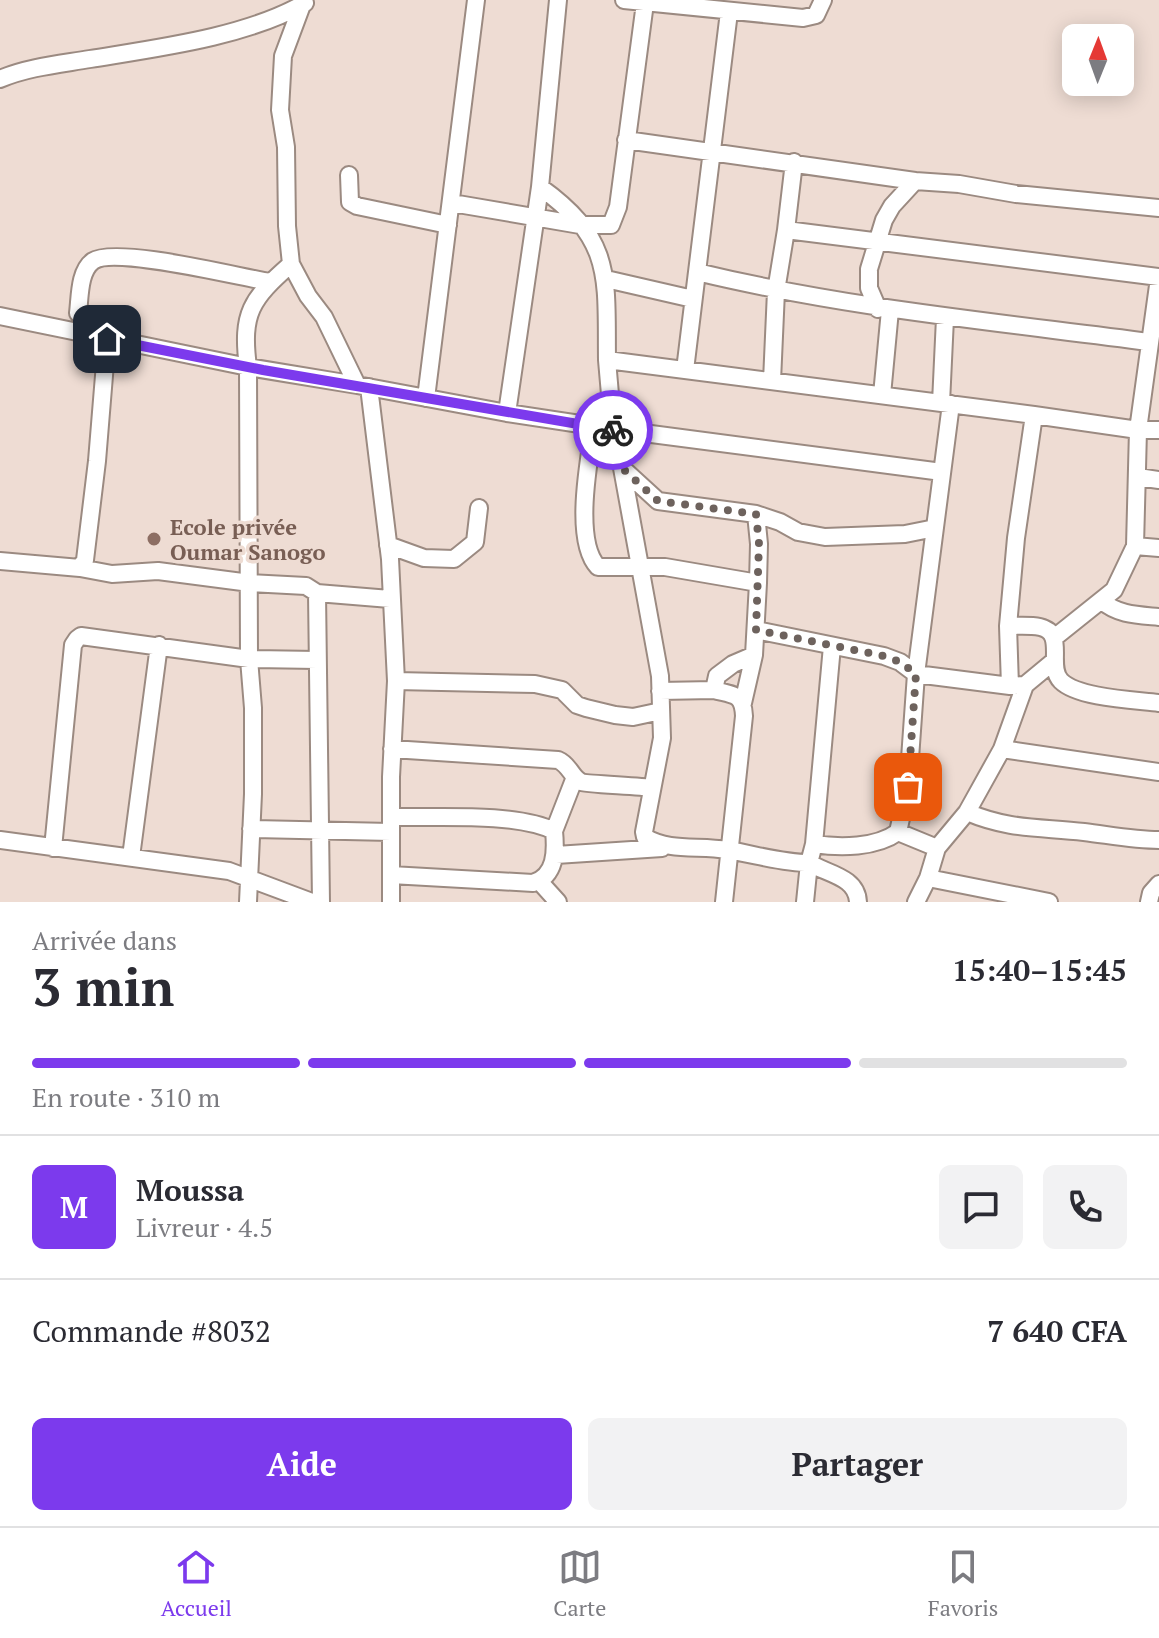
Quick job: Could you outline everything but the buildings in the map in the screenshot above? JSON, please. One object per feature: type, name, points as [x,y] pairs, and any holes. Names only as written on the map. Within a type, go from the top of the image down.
[{"type":"street","points":[[426,398],[476,0]]},
{"type":"street","points":[[507,413],[540,187],[558,0]]},
{"type":"street","points":[[624,0],[809,18],[816,15],[823,0]]},
{"type":"street","points":[[0,79],[51,65],[136,51],[262,23],[306,2]]},
{"type":"street","points":[[306,2],[283,56],[280,110],[286,147],[287,226],[291,264],[363,386],[388,545],[396,681],[392,749],[391,902]]},
{"type":"street","points":[[452,203],[580,225],[611,225],[618,207],[645,3]]},
{"type":"street","points":[[685,370],[729,12]]},
{"type":"street","points":[[626,140],[1016,194],[1159,208]]},
{"type":"street","points":[[772,381],[776,291],[794,162]]},
{"type":"street","points":[[349,175],[348,195],[350,202],[357,206],[448,225]]},
{"type":"street","points":[[882,395],[884,310],[868,278],[884,220],[892,206],[915,181]]},
{"type":"street","points":[[540,187],[557,200],[597,246],[606,279],[607,360],[613,429],[660,691],[662,738],[644,832],[645,837],[654,842],[674,847]]},
{"type":"street","points":[[786,230],[1159,278],[1138,430],[1135,546],[1114,590],[1054,638]]},
{"type":"street","points":[[78,313],[83,276],[92,262],[99,259],[129,257],[270,282]]},
{"type":"street","points":[[248,902],[253,708],[249,659],[248,367],[245,332],[249,311],[270,282],[291,264]]},
{"type":"street","points":[[697,272],[776,291],[884,310],[1151,351]]},
{"type":"street","points":[[606,279],[693,299]]},
{"type":"street","points":[[0,316],[248,367],[507,413],[942,472]]},
{"type":"street","points":[[814,844],[832,847],[858,845],[898,832],[908,787],[916,674],[942,472],[946,403],[945,318]]},
{"type":"street","points":[[80,568],[87,547],[107,339]]},
{"type":"street","points":[[607,360],[1138,430],[1159,430]]},
{"type":"street","points":[[916,902],[928,878],[937,848],[967,812],[1002,749],[1017,685],[1008,626],[1016,538],[1034,415]]},
{"type":"street","points":[[594,426],[584,498],[591,557],[598,567],[665,567],[758,583]]},
{"type":"street","points":[[622,468],[642,490],[658,501],[756,514],[798,532],[825,537],[905,534],[935,528]]},
{"type":"street","points":[[1138,477],[1159,480]]},
{"type":"street","points":[[388,545],[424,558],[454,559],[475,542],[479,508]]},
{"type":"street","points":[[724,902],[743,703],[754,655],[759,544],[756,514]]},
{"type":"street","points":[[1135,546],[1159,548]]},
{"type":"street","points":[[0,561],[112,574],[158,571],[250,583],[306,586],[317,593],[390,599]]},
{"type":"street","points":[[317,593],[321,902]]},
{"type":"street","points":[[1102,601],[1110,608],[1129,615],[1159,617]]},
{"type":"street","points":[[1008,626],[1042,627],[1054,638],[1054,661],[1062,683],[1078,690],[1159,703]]},
{"type":"street","points":[[756,630],[884,656],[900,662],[916,674],[1017,685],[1054,661]]},
{"type":"street","points":[[53,848],[73,645],[81,636],[249,659],[317,660]]},
{"type":"street","points":[[131,857],[159,645]]},
{"type":"street","points":[[805,902],[814,844],[832,646]]},
{"type":"street","points":[[714,690],[717,676],[733,664],[754,655]]},
{"type":"street","points":[[396,681],[535,684],[562,690],[577,705],[615,715],[633,717],[661,711]]},
{"type":"street","points":[[660,691],[714,690],[738,697],[743,703]]},
{"type":"street","points":[[392,749],[558,760],[587,784],[652,788]]},
{"type":"street","points":[[1002,749],[1159,772]]},
{"type":"street","points":[[391,875],[525,883],[539,881],[546,876],[556,855],[554,831],[575,777]]},
{"type":"street","points":[[967,812],[988,821],[1025,829],[1080,831],[1159,840]]},
{"type":"street","points":[[251,829],[319,832],[391,824],[509,821],[542,825],[554,831]]},
{"type":"street","points":[[898,832],[937,848]]},
{"type":"street","points":[[0,840],[229,871],[312,902]]},
{"type":"street","points":[[556,855],[674,847],[730,850],[809,863],[849,881],[855,888],[858,902]]},
{"type":"street","points":[[928,878],[1049,902]]},
{"type":"street","points":[[539,881],[558,902]]},
{"type":"street","points":[[1134,902],[1149,902],[1151,893],[1159,884]]},
{"type":"way so far","points":[[613,430],[622,468],[658,501],[756,514],[759,544],[756,630],[884,656],[900,662],[916,674],[908,787]]},
{"type":"place","name":"Ecole privée Oumar Sanogo","points":[[154,539]]},
{"type":"route","points":[[107,339],[263,370],[613,430]]}]
